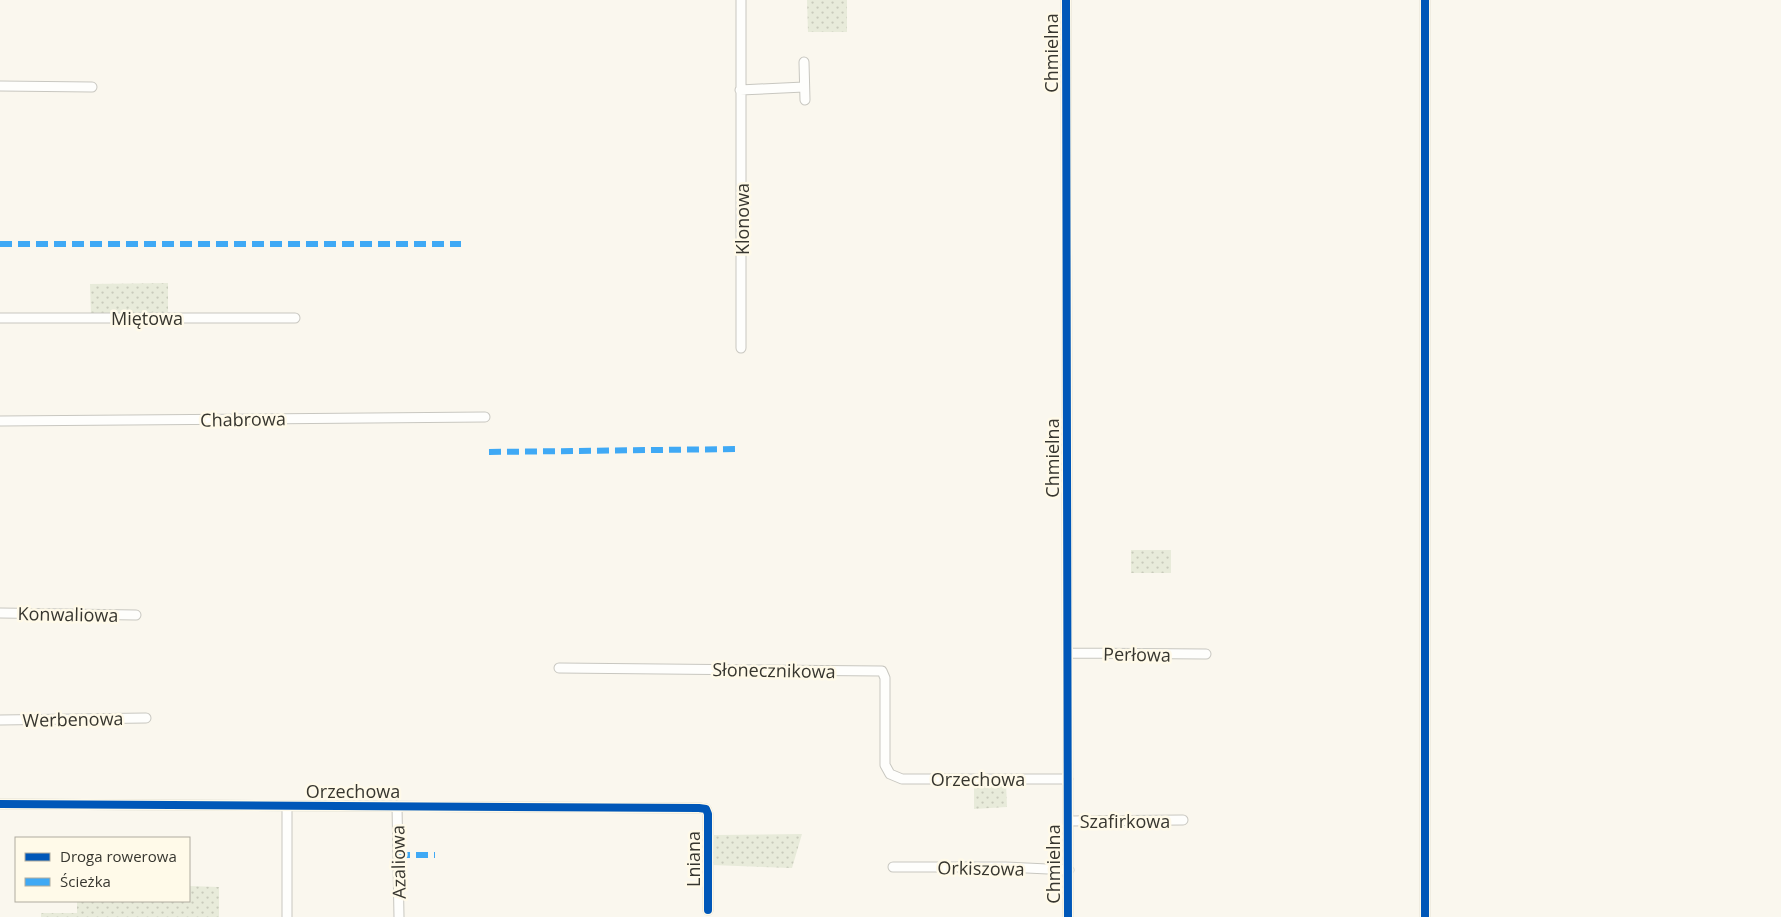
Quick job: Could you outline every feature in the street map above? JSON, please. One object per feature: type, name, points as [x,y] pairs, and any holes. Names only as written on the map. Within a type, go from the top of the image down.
[{"type":"street","name":"Klonowa","points":[[741,0],[741,348]]},
{"type":"street","name":"Chmielna","points":[[1066,0],[1068,917]]},
{"type":"street","points":[[1425,0],[1425,917]]},
{"type":"street","points":[[804,62],[804,100]]},
{"type":"street","points":[[0,86],[92,87]]},
{"type":"street","points":[[740,90],[804,87]]},
{"type":"street","name":"Miętowa","points":[[0,318],[295,318]]},
{"type":"street","name":"Chabrowa","points":[[0,422],[485,417]]},
{"type":"street","name":"Konwaliowa","points":[[0,613],[136,615]]},
{"type":"street","name":"Perłowa","points":[[1068,653],[1206,654]]},
{"type":"street","name":"Słonecznikowa","points":[[559,668],[882,671],[885,678],[885,765],[890,774]]},
{"type":"street","name":"Werbenowa","points":[[0,720],[146,718]]},
{"type":"street","name":"Orzechowa","points":[[890,774],[902,779],[1068,779]]},
{"type":"street","name":"Orzechowa","points":[[0,804],[706,809]]},
{"type":"street","points":[[287,806],[287,917]]},
{"type":"street","name":"Azaliowa","points":[[397,806],[398,917]]},
{"type":"street","name":"Lniana","points":[[706,809],[708,814],[708,910]]},
{"type":"street","name":"Szafirkowa","points":[[1068,821],[1183,820]]},
{"type":"street","name":"Orkiszowa","points":[[893,867],[1005,867],[1069,870]]},
{"type":"green space","points":[[807,0],[847,0],[847,32],[808,32]]},
{"type":"green space","points":[[168,283],[168,313],[91,315],[90,284]]},
{"type":"green space","points":[[1131,550],[1171,550],[1171,573],[1131,573]]},
{"type":"green space","points":[[1006,783],[1007,807],[974,809],[974,784]]},
{"type":"green space","points":[[802,834],[792,868],[712,865],[714,835]]},
{"type":"green space","points":[[190,886],[219,887],[219,917],[41,917],[41,913],[77,913],[77,902],[190,902]]},
{"type":"marked path","points":[[0,244],[461,244]]},
{"type":"marked path","points":[[489,452],[738,449]]},
{"type":"marked path","points":[[398,855],[435,855]]},
{"type":"cycle path","points":[[1066,0],[1068,917]]},
{"type":"cycle path","points":[[1425,0],[1425,917]]},
{"type":"cycle path","points":[[0,804],[706,809],[708,814],[708,910]]}]
